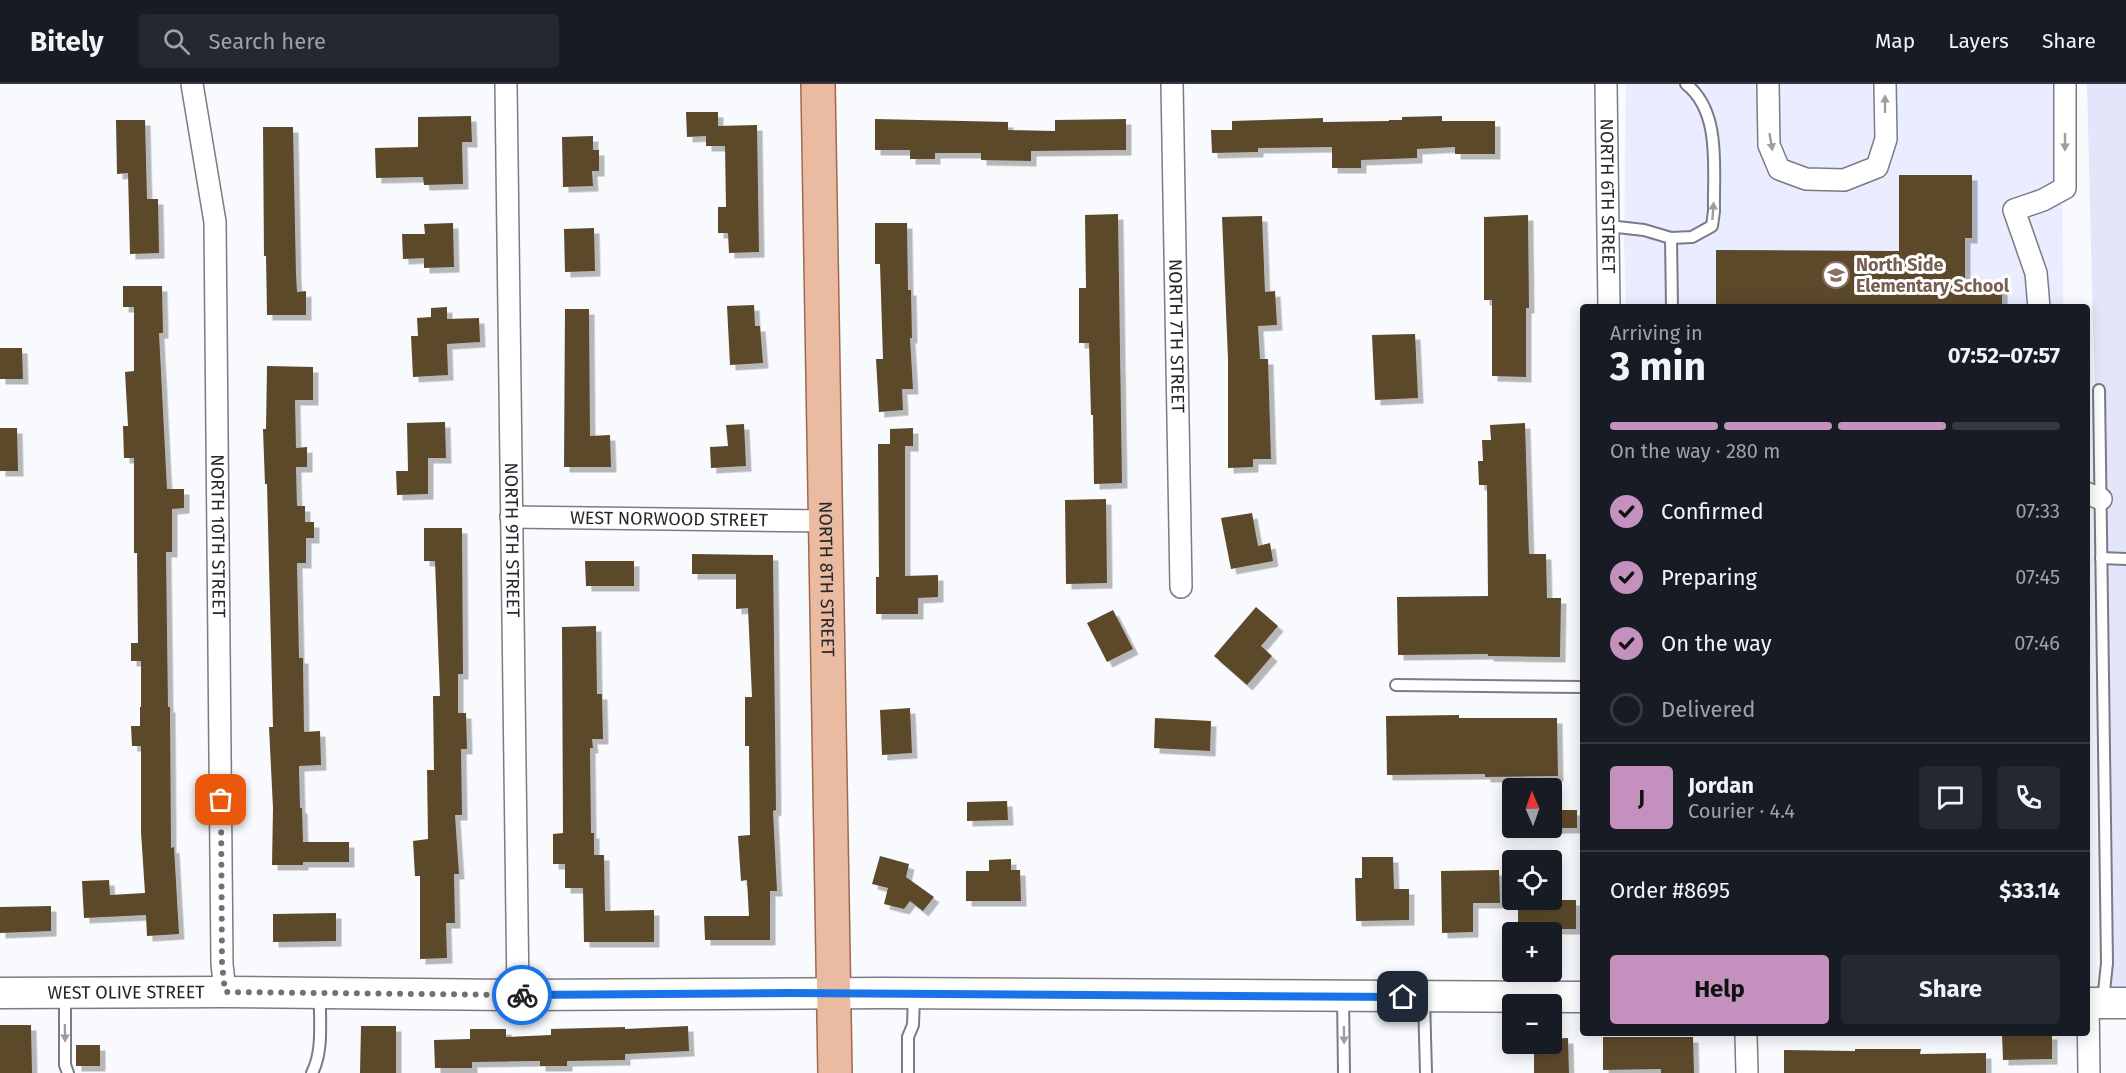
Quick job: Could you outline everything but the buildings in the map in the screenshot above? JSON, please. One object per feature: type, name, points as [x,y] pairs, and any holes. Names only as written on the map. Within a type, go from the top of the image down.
[{"type":"main road","name":"NORTH 8TH STREET","points":[[818,84],[835,1073]]},
{"type":"main road","name":"WEST OLIVE STREET","points":[[0,993],[225,992],[518,995],[914,993],[1580,998]]},
{"type":"street","name":"NORTH 10TH STREET","points":[[192,84],[215,222],[222,964],[225,992]]},
{"type":"street","name":"NORTH 9TH STREET","points":[[506,84],[518,995]]},
{"type":"street","name":"NORTH 7TH STREET","points":[[1172,84],[1181,587]]},
{"type":"street","name":"NORTH 6TH STREET","points":[[1606,84],[1609,304]]},
{"type":"street","points":[[1768,84],[1769,145],[1779,169],[1806,179],[1845,180],[1877,167],[1886,139],[1885,84]]},
{"type":"street","points":[[2040,304],[2036,273],[2014,210],[2043,200],[2064,188],[2065,84]]},
{"type":"street","name":"WEST NORWOOD STREET","points":[[511,517],[826,521]]},
{"type":"street","points":[[2089,1073],[2101,1003]]},
{"type":"street","points":[[1746,1036],[1747,1073]]},
{"type":"lane","points":[[1608,226],[1644,230],[1671,238],[1692,237],[1712,226],[1714,211],[1712,124],[1703,103],[1686,84]]},
{"type":"lane","points":[[1671,238],[1672,304]]},
{"type":"lane","points":[[2099,390],[2094,496],[2101,558],[2107,963],[2101,1003]]},
{"type":"lane","points":[[2101,558],[2126,559]]},
{"type":"lane","points":[[1396,685],[1580,687]]},
{"type":"lane","points":[[64,993],[67,1073]]},
{"type":"lane","points":[[312,1073],[317,1064],[319,1047],[320,993]]},
{"type":"lane","points":[[908,1073],[908,1037],[913,1025],[914,993]]},
{"type":"lane","points":[[1343,996],[1344,1073]]},
{"type":"lane","points":[[1424,998],[1426,1073]]},
{"type":"shaded area","points":[[1626,84],[2062,84],[2063,304],[1626,304],[1624,246]]},
{"type":"shaded area","points":[[2087,84],[2126,84],[2126,1003],[2103,1004],[2101,531]]},
{"type":"way so far","points":[[221,800],[222,964],[225,992],[522,995]]},
{"type":"place","name":"North Side Elementary School","points":[[1836,275]]},
{"type":"route","points":[[522,995],[790,993],[1403,997]]}]
